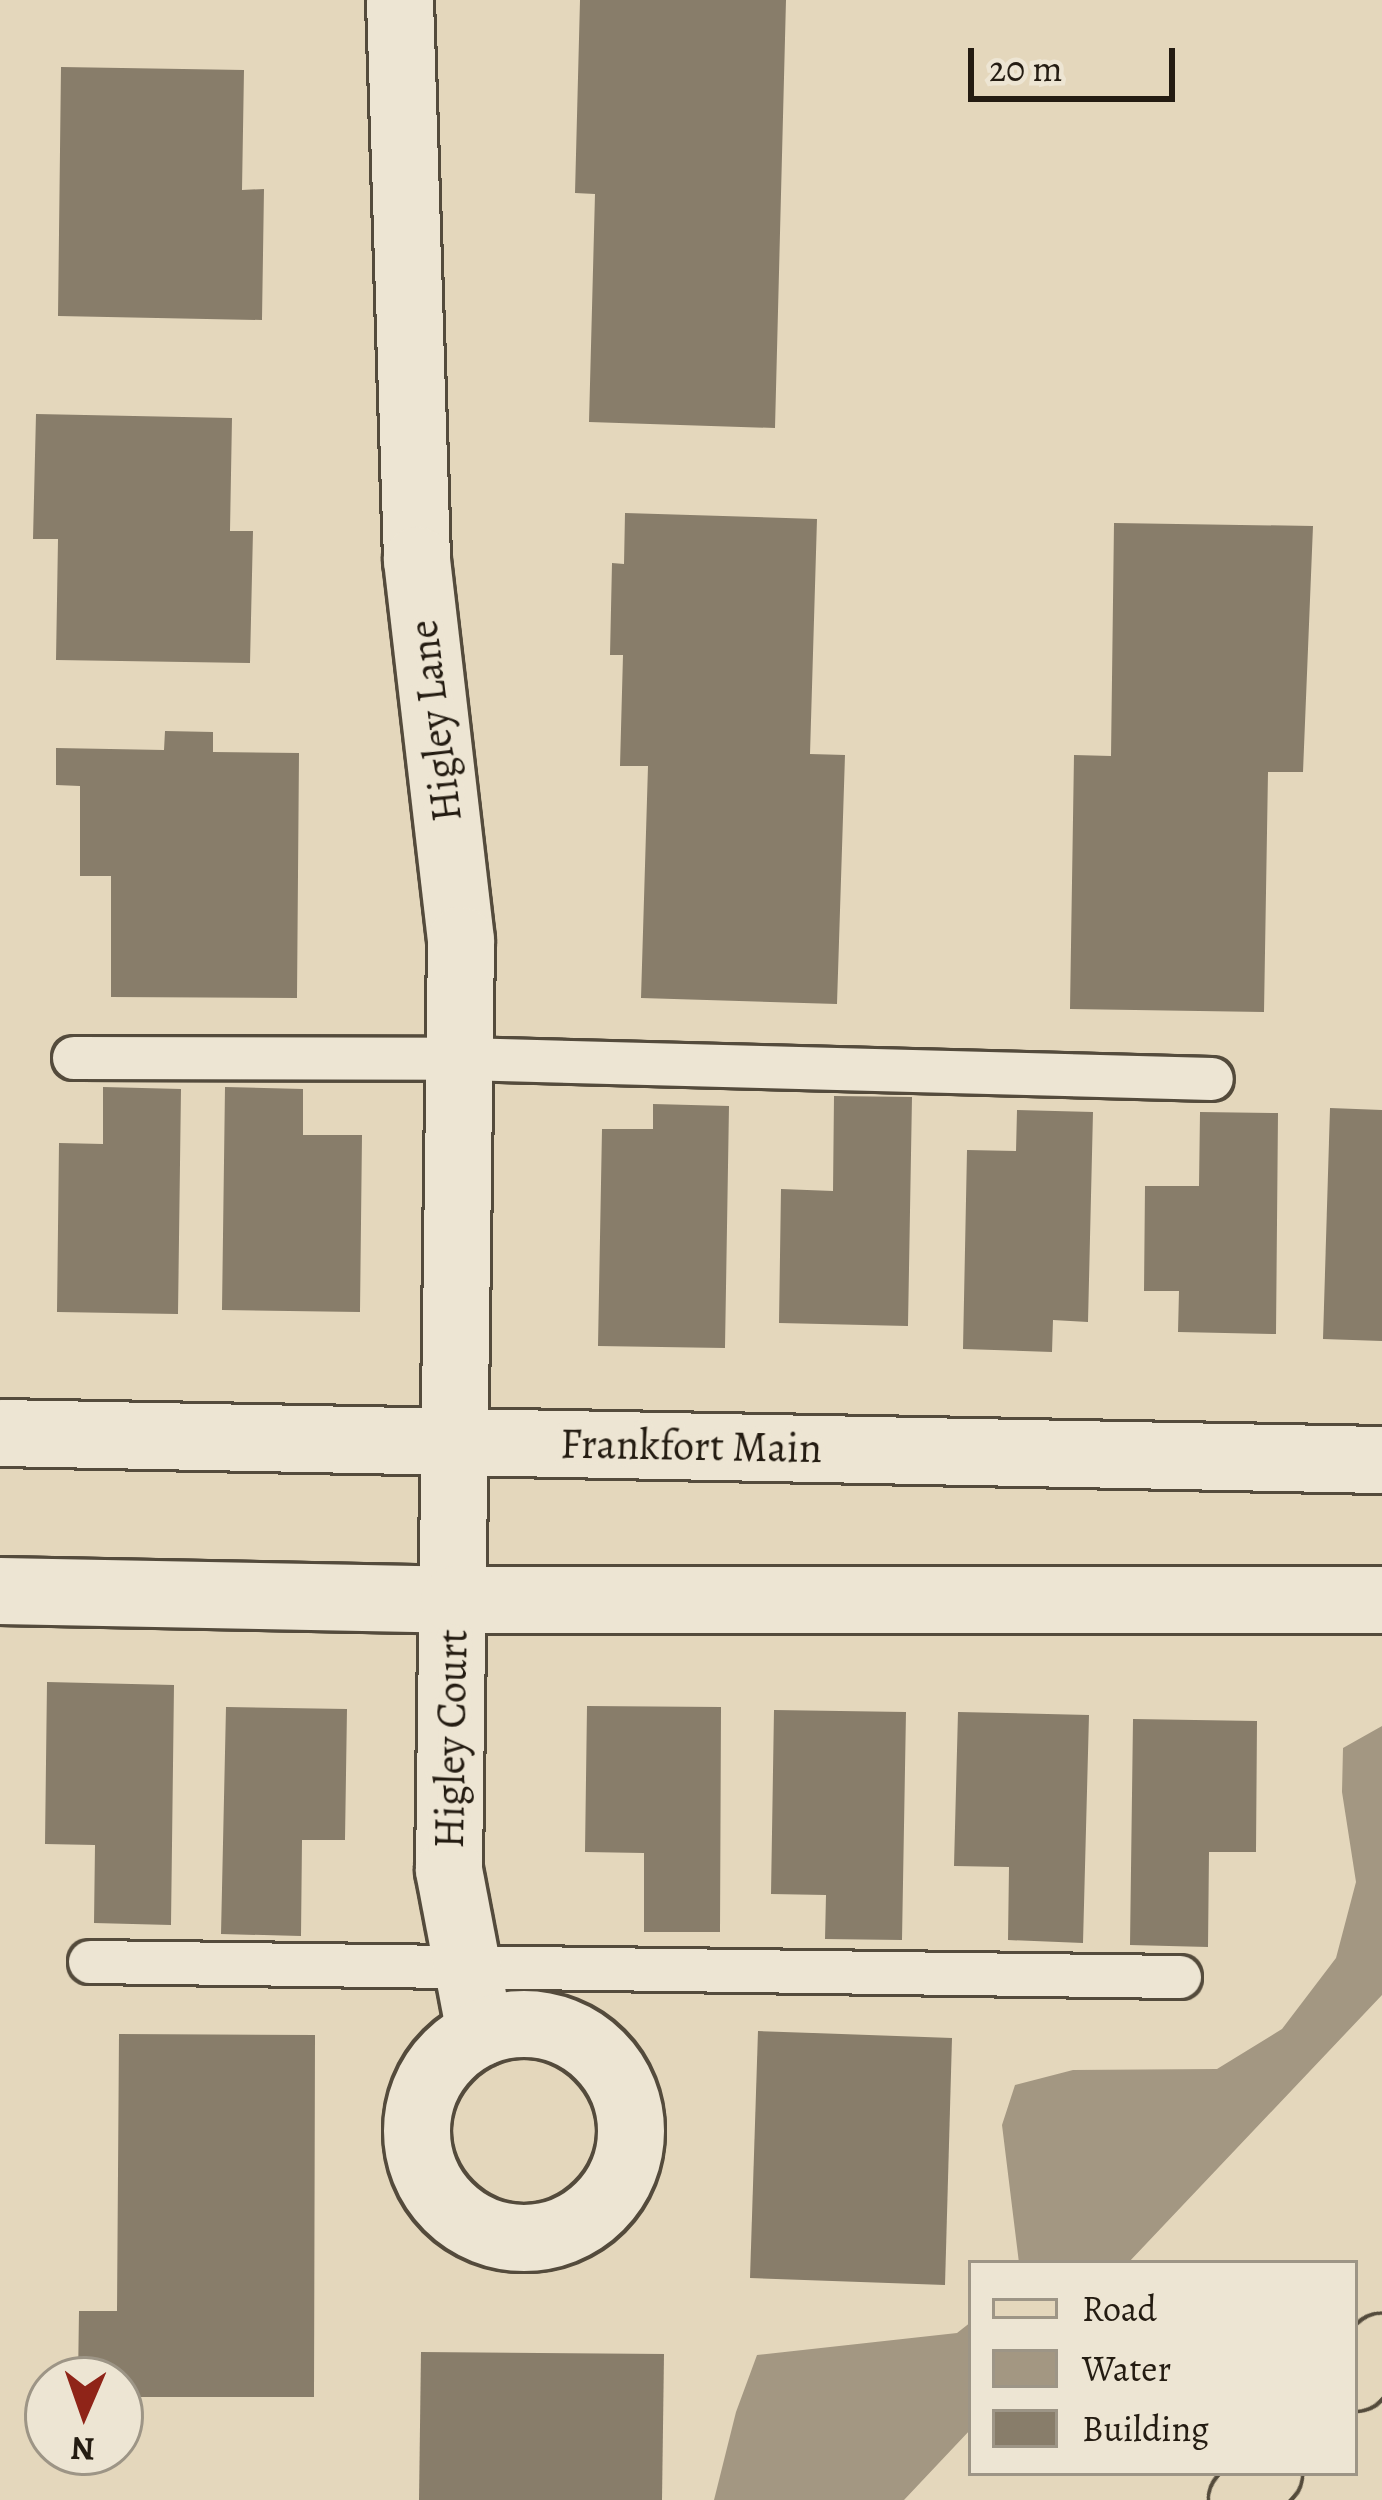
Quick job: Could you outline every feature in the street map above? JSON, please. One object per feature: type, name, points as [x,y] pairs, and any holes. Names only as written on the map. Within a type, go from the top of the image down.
[{"type":"main road","points":[[1358,2375],[1382,2348]]},
{"type":"main road","points":[[1243,2500],[1265,2476]]},
{"type":"street","name":"Higley Lane","points":[[400,0],[417,560],[460,940],[458,1442]]},
{"type":"street","name":"Frankfort Main","points":[[0,1433],[1382,1460]]},
{"type":"street","name":"Higley Court","points":[[458,1442],[449,1870],[480,2033]]},
{"type":"street","points":[[0,1591],[454,1600],[1382,1600]]},
{"type":"lane","points":[[74,1058],[463,1059],[1212,1079]]},
{"type":"lane","points":[[90,1962],[1180,1977]]},
{"type":"water","points":[[1382,1726],[1382,1995],[1131,2260],[1019,2260],[1002,2125],[1015,2085],[1073,2070],[1217,2069],[1282,2029],[1336,1958],[1356,1882],[1342,1792],[1343,1748]]},
{"type":"water","points":[[968,2324],[968,2432],[904,2500],[714,2500],[736,2412],[757,2355],[957,2333]]},
{"type":"building","points":[[580,0],[786,0],[775,428],[589,422],[595,194],[575,193]]},
{"type":"building","points":[[61,67],[244,70],[242,190],[264,189],[262,320],[58,316]]},
{"type":"building","points":[[36,414],[232,418],[230,531],[253,531],[250,663],[56,660],[58,539],[33,539]]},
{"type":"building","points":[[625,513],[817,519],[810,754],[845,755],[837,1004],[641,998],[648,766],[620,766],[623,655],[610,655],[612,563],[624,564]]},
{"type":"building","points":[[1114,523],[1313,526],[1303,772],[1268,772],[1264,1012],[1070,1009],[1074,755],[1111,756]]},
{"type":"building","points":[[165,731],[213,732],[213,752],[299,753],[297,998],[111,997],[111,876],[80,876],[80,786],[56,785],[56,748],[164,750]]},
{"type":"building","points":[[103,1087],[181,1089],[178,1314],[57,1312],[59,1143],[103,1144]]},
{"type":"building","points":[[225,1087],[303,1089],[303,1135],[362,1135],[360,1312],[222,1310]]},
{"type":"building","points":[[834,1096],[912,1097],[908,1326],[779,1323],[781,1189],[833,1191]]},
{"type":"building","points":[[653,1104],[729,1106],[725,1348],[598,1346],[602,1129],[653,1129]]},
{"type":"building","points":[[1330,1108],[1382,1110],[1382,1341],[1323,1339]]},
{"type":"building","points":[[1017,1110],[1093,1112],[1088,1322],[1053,1320],[1052,1352],[963,1349],[967,1150],[1016,1151]]},
{"type":"building","points":[[1200,1112],[1278,1113],[1276,1334],[1178,1332],[1179,1291],[1144,1291],[1145,1186],[1199,1186]]},
{"type":"building","points":[[47,1682],[174,1685],[171,1925],[94,1923],[95,1845],[45,1844]]},
{"type":"building","points":[[587,1706],[721,1707],[720,1932],[644,1932],[644,1853],[585,1852]]},
{"type":"building","points":[[226,1707],[347,1709],[345,1840],[302,1840],[301,1936],[221,1934]]},
{"type":"building","points":[[774,1710],[906,1712],[902,1940],[825,1939],[826,1895],[771,1894]]},
{"type":"building","points":[[958,1712],[1089,1715],[1083,1943],[1008,1940],[1009,1867],[954,1866]]},
{"type":"building","points":[[1133,1719],[1257,1721],[1256,1852],[1209,1852],[1208,1947],[1130,1945]]},
{"type":"building","points":[[758,2031],[952,2038],[945,2285],[750,2278]]},
{"type":"building","points":[[119,2034],[315,2035],[314,2397],[144,2397],[144,2356],[78,2356],[79,2311],[117,2311]]},
{"type":"building","points":[[421,2352],[664,2354],[662,2500],[419,2500]]}]
